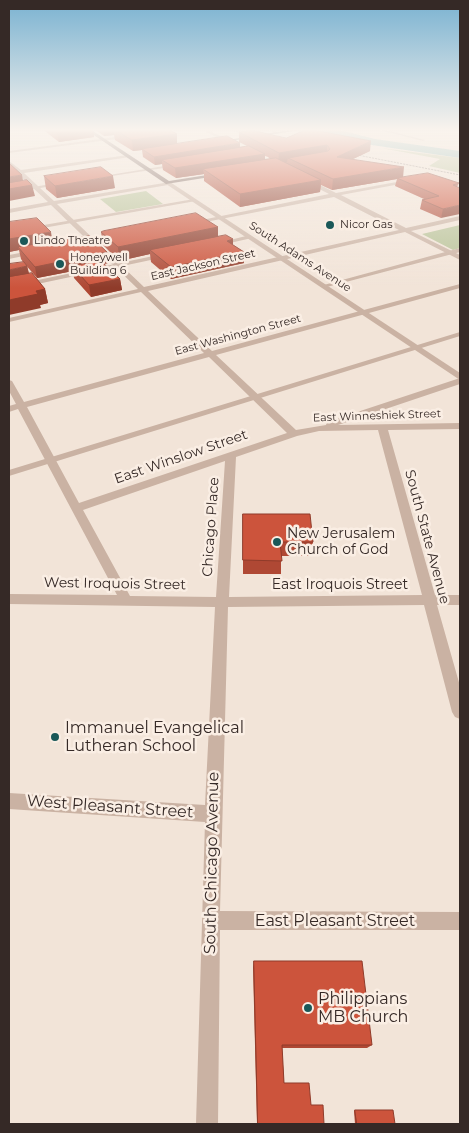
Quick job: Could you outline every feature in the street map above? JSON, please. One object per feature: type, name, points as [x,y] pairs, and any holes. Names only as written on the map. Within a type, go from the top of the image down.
[{"type":"main road","points":[[168,183],[175,182]]},
{"type":"street","points":[[28,182],[88,242],[118,266],[294,434]]},
{"type":"street","points":[[309,182],[460,258]]},
{"type":"street","points":[[180,225],[400,182]]},
{"type":"street","points":[[9,211],[168,183]]},
{"type":"street","name":"South Adams Avenue","points":[[168,183],[365,313],[460,379]]},
{"type":"street","name":"East Jackson Street","points":[[9,320],[460,218]]},
{"type":"street","points":[[88,242],[102,240]]},
{"type":"street","points":[[9,258],[45,251]]},
{"type":"street","name":"East Washington Street","points":[[9,409],[460,286]]},
{"type":"street","points":[[319,428],[460,379]]},
{"type":"street","points":[[9,383],[78,508],[126,601]]},
{"type":"street","name":"East Winneshiek Street","points":[[294,434],[319,428],[460,426]]},
{"type":"street","name":"South State Avenue","points":[[382,427],[460,712]]},
{"type":"street","name":"East Winslow Street","points":[[78,508],[294,434]]},
{"type":"street","name":"Chicago Place","points":[[221,602],[231,456]]},
{"type":"street","name":"West Iroquois Street","points":[[9,599],[221,602]]},
{"type":"street","name":"East Iroquois Street","points":[[221,602],[460,600]]},
{"type":"street","name":"South Chicago Avenue","points":[[208,1124],[212,814],[221,602]]},
{"type":"street","name":"West Pleasant Street","points":[[9,801],[212,814]]},
{"type":"street","name":"East Pleasant Street","points":[[210,920],[460,921]]},
{"type":"lane","points":[[9,192],[64,183]]},
{"type":"lane","points":[[9,233],[194,200]]},
{"type":"lane","points":[[212,245],[250,237]]},
{"type":"lane","points":[[323,286],[460,250]]},
{"type":"lane","points":[[9,288],[174,253]]},
{"type":"lane","points":[[9,473],[460,334]]},
{"type":"green space","points":[[146,191],[163,204],[116,212],[100,199]]},
{"type":"green space","points":[[460,225],[460,248],[453,250],[422,234]]},
{"type":"building","points":[[29,182],[32,185],[9,189],[9,183]]},
{"type":"building","points":[[50,182],[79,182],[55,186]]},
{"type":"building","points":[[222,182],[310,182],[240,194]]},
{"type":"building","points":[[406,182],[459,183],[453,185],[460,188],[460,205],[443,209],[422,200],[439,196]]},
{"type":"building","points":[[196,213],[218,227],[118,247],[101,232],[103,231]]},
{"type":"building","points":[[37,218],[51,232],[9,239],[9,222]]},
{"type":"building","points":[[226,235],[233,239],[227,241],[244,252],[171,267],[150,250]]},
{"type":"building","points":[[90,236],[107,252],[35,267],[18,247]]},
{"type":"building","points":[[101,261],[120,279],[89,285],[72,266]]},
{"type":"building","points":[[24,262],[27,266],[9,270],[9,264]]},
{"type":"building","points":[[32,273],[45,289],[36,291],[38,294],[9,300],[9,277]]},
{"type":"building","name":"New Jerusalem Church of God","points":[[243,514],[310,514],[313,542],[280,542],[282,561],[243,560]]},
{"type":"building","name":"Philippians MB Church","points":[[254,961],[362,961],[372,1045],[282,1045],[284,1083],[309,1083],[311,1105],[323,1105],[324,1124],[258,1124]]},
{"type":"building","points":[[355,1110],[393,1110],[395,1124],[357,1124]]},
{"type":"place","name":"Nicor Gas","points":[[330,225]]},
{"type":"place","name":"Lindo Theatre","points":[[24,241]]},
{"type":"place","name":"Honeywell Building 6","points":[[60,264]]},
{"type":"place","name":"New Jerusalem Church of God","points":[[277,542]]},
{"type":"place","name":"Immanuel Evangelical Lutheran School","points":[[55,737]]},
{"type":"place","name":"Philippians MB Church","points":[[308,1008]]}]
